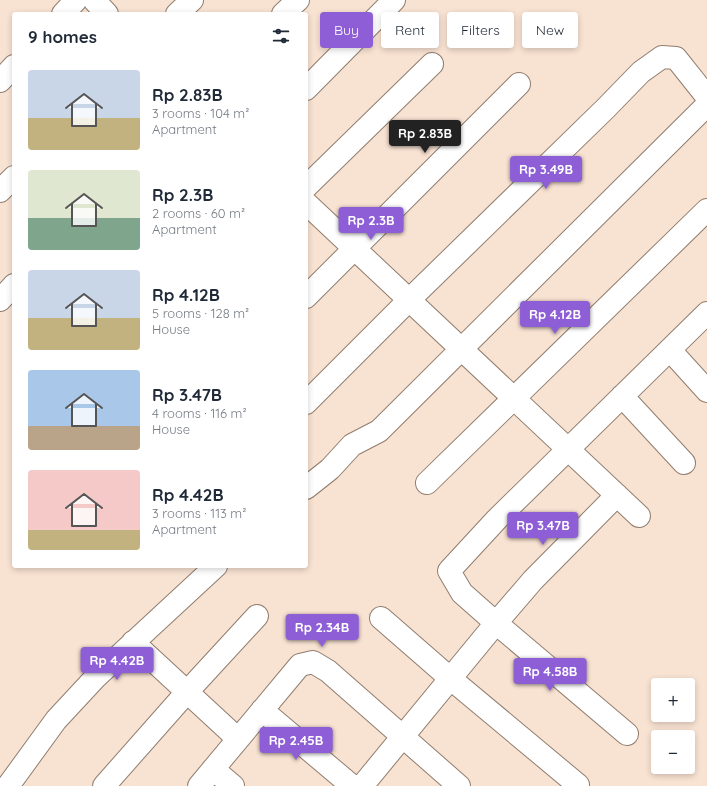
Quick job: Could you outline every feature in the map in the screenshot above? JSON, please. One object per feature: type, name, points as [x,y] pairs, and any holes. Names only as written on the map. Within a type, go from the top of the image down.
[{"type":"street","points":[[65,12],[76,0]]},
{"type":"street","points":[[94,0],[105,12]]},
{"type":"street","points":[[180,12],[192,0]]},
{"type":"street","points":[[285,12],[298,0]]},
{"type":"street","points":[[308,87],[394,0]]},
{"type":"street","points":[[308,401],[641,72],[662,57],[676,58],[707,97]]},
{"type":"street","points":[[308,185],[432,64]]},
{"type":"street","points":[[0,81],[12,68]]},
{"type":"street","points":[[308,294],[519,84]]},
{"type":"street","points":[[308,486],[330,469],[352,445],[379,431],[707,105]]},
{"type":"street","points":[[0,191],[12,179]]},
{"type":"street","points":[[308,205],[639,516]]},
{"type":"street","points":[[427,483],[707,210]]},
{"type":"street","points":[[0,300],[12,287]]},
{"type":"street","points":[[626,734],[462,593],[449,571],[497,519],[707,313]]},
{"type":"street","points":[[670,350],[707,391]]},
{"type":"street","points":[[622,396],[684,463]]},
{"type":"street","points":[[362,786],[533,580],[617,495]]},
{"type":"street","points":[[8,786],[56,720],[95,678],[214,568]]},
{"type":"street","points":[[104,786],[257,616]]},
{"type":"street","points":[[381,618],[451,679],[578,785]]},
{"type":"street","points":[[133,642],[238,739]]},
{"type":"street","points":[[199,786],[300,665],[313,662],[328,671],[459,786]]},
{"type":"street","points":[[262,710],[352,786]]},
{"type":"street","points":[[213,769],[233,786]]}]
